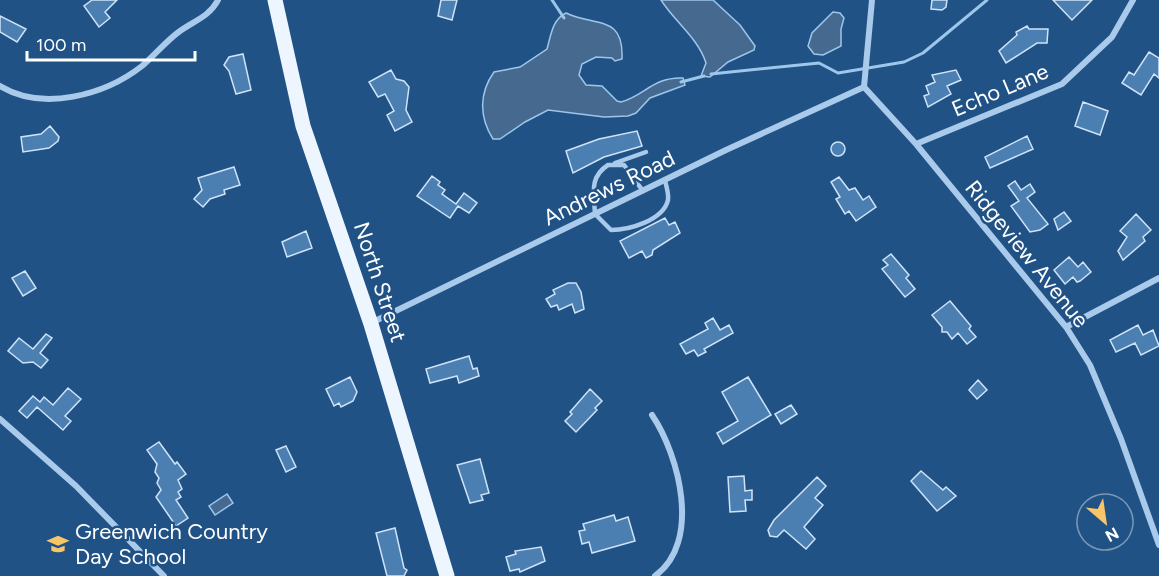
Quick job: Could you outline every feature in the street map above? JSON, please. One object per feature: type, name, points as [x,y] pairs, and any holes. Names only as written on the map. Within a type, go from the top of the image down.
[{"type":"main road","name":"North Street","points":[[275,0],[303,126],[371,324],[447,576]]},
{"type":"street","points":[[0,86],[14,94],[43,100],[110,88],[143,65],[179,32],[213,10],[218,0]]},
{"type":"street","points":[[864,87],[872,0]]},
{"type":"street","name":"Echo Lane","points":[[916,144],[1062,84],[1112,37],[1132,0]]},
{"type":"street","name":"Andrews Road","points":[[371,324],[665,180],[864,87]]},
{"type":"street","name":"Ridgeview Avenue","points":[[864,87],[916,144],[1066,327],[1102,389],[1159,545]]},
{"type":"street","points":[[1066,327],[1159,278]]},
{"type":"street","points":[[652,415],[664,432],[672,454],[683,505],[679,540],[664,570],[655,576]]},
{"type":"street","points":[[0,419],[76,486],[164,576]]},
{"type":"lane","points":[[646,152],[608,165],[595,176],[595,214],[610,230],[626,230],[637,226],[660,212],[665,205],[668,195],[665,180]]},
{"type":"lane","points":[[615,163],[624,165],[643,191]]},
{"type":"water","points":[[661,0],[713,0],[740,25],[755,46],[754,50],[728,62],[710,77],[701,76],[706,63],[698,46]]},
{"type":"water","points":[[833,12],[840,13],[844,18],[841,29],[841,46],[823,55],[814,54],[808,46],[812,33]]},
{"type":"water","points":[[566,13],[613,28],[621,45],[622,59],[615,61],[612,58],[596,57],[582,64],[579,75],[586,85],[602,86],[617,101],[621,102],[664,80],[683,78],[685,85],[650,98],[636,113],[628,116],[604,117],[548,110],[500,139],[493,139],[483,114],[483,97],[489,80],[494,72],[520,67],[547,49],[555,24]]},
{"type":"water","points":[[227,494],[233,503],[215,515],[209,506]]},
{"type":"building","points":[[92,0],[117,0],[105,12],[110,18],[99,27],[84,6]]},
{"type":"building","points":[[441,0],[457,0],[452,20],[438,16]]},
{"type":"building","points":[[932,0],[947,0],[946,7],[942,10],[931,9]]},
{"type":"building","points":[[1053,0],[1092,0],[1072,20]]},
{"type":"building","points":[[0,16],[26,29],[17,42],[0,32]]},
{"type":"building","points":[[1027,26],[1029,29],[1048,29],[1047,43],[1037,43],[1006,63],[999,51],[1017,35],[1016,32]]},
{"type":"building","points":[[1149,52],[1159,58],[1159,78],[1154,74],[1141,95],[1122,83],[1129,72],[1134,75]]},
{"type":"building","points":[[243,54],[251,90],[236,94],[229,71],[224,65],[229,57]]},
{"type":"building","points":[[391,70],[396,79],[404,81],[409,87],[406,110],[412,122],[395,131],[387,115],[394,111],[385,94],[378,97],[369,82]]},
{"type":"building","points":[[956,70],[961,80],[947,86],[951,94],[928,107],[924,96],[929,94],[926,86],[935,82],[932,75]]},
{"type":"building","points":[[1083,102],[1108,111],[1100,135],[1075,126]]},
{"type":"building","points":[[50,126],[59,137],[58,141],[49,148],[23,152],[21,137],[41,134]]},
{"type":"building","points":[[637,131],[642,146],[604,157],[573,173],[566,151],[599,139]]},
{"type":"building","points":[[1027,136],[1033,149],[990,168],[985,157]]},
{"type":"building","points":[[838,142],[843,144],[845,149],[843,154],[838,156],[833,154],[831,149],[833,144]]},
{"type":"building","points":[[234,167],[240,185],[224,190],[225,194],[210,199],[203,207],[194,199],[202,190],[198,178]]},
{"type":"building","points":[[432,176],[445,190],[442,194],[456,204],[464,193],[477,203],[469,213],[458,206],[450,218],[417,196]]},
{"type":"building","points":[[839,177],[849,190],[855,188],[863,200],[869,196],[876,207],[856,221],[849,211],[845,214],[836,199],[840,197],[831,182]]},
{"type":"building","points":[[1015,181],[1021,190],[1030,184],[1035,192],[1027,198],[1048,224],[1040,230],[1030,232],[1011,206],[1019,201],[1008,186]]},
{"type":"building","points":[[1064,212],[1071,221],[1058,230],[1054,219]]},
{"type":"building","points":[[1136,214],[1151,230],[1143,237],[1145,241],[1123,260],[1118,251],[1127,237],[1120,231]]},
{"type":"building","points":[[665,218],[669,225],[675,222],[680,233],[653,250],[652,255],[646,258],[642,251],[629,258],[620,241]]},
{"type":"building","points":[[306,231],[312,248],[287,257],[282,242]]},
{"type":"building","points":[[891,254],[909,275],[906,278],[915,289],[905,297],[882,269],[888,265],[883,260]]},
{"type":"building","points":[[1069,257],[1078,267],[1083,262],[1091,272],[1080,281],[1077,282],[1073,277],[1065,284],[1054,270]]},
{"type":"building","points":[[25,271],[36,288],[23,296],[12,278]]},
{"type":"building","points":[[568,283],[576,283],[581,292],[584,309],[575,313],[572,304],[559,310],[557,305],[551,307],[546,299],[555,294],[553,290]]},
{"type":"building","points":[[950,301],[971,326],[969,329],[976,337],[967,344],[958,333],[952,339],[947,332],[942,332],[942,327],[932,315]]},
{"type":"building","points":[[713,318],[720,330],[729,325],[733,333],[704,349],[706,352],[698,356],[694,350],[686,354],[680,344],[708,329],[705,323]]},
{"type":"building","points":[[1138,325],[1143,335],[1153,330],[1159,346],[1141,355],[1135,343],[1116,352],[1110,340]]},
{"type":"building","points":[[46,334],[52,338],[40,353],[48,360],[41,368],[33,362],[23,363],[8,351],[19,338],[33,349]]},
{"type":"building","points":[[469,356],[473,369],[477,368],[479,376],[459,383],[457,376],[430,383],[426,369]]},
{"type":"building","points":[[350,377],[357,392],[353,401],[341,407],[339,403],[334,406],[326,389]]},
{"type":"building","points":[[748,377],[771,415],[723,444],[717,433],[738,421],[722,392]]},
{"type":"building","points":[[978,380],[987,390],[977,399],[969,390]]},
{"type":"building","points":[[68,388],[81,399],[65,416],[71,421],[63,430],[37,407],[27,418],[19,411],[33,396],[40,402],[44,397],[53,405]]},
{"type":"building","points":[[590,389],[602,401],[595,408],[597,410],[576,432],[565,421]]},
{"type":"building","points":[[791,405],[797,414],[781,424],[775,414]]},
{"type":"building","points":[[159,442],[175,464],[177,462],[186,474],[178,480],[182,489],[178,492],[181,497],[176,500],[188,518],[176,526],[156,497],[161,490],[157,483],[159,478],[155,472],[157,464],[147,450]]},
{"type":"building","points":[[286,446],[296,467],[286,472],[276,450]]},
{"type":"building","points":[[480,459],[489,493],[481,495],[483,500],[470,503],[457,465]]},
{"type":"building","points":[[921,471],[943,490],[946,487],[956,496],[937,511],[911,481]]},
{"type":"building","points":[[744,476],[745,491],[752,490],[752,500],[745,500],[746,511],[730,512],[728,477]]},
{"type":"building","points":[[817,477],[826,486],[815,498],[823,505],[804,527],[815,539],[806,549],[784,530],[777,537],[770,536],[768,530],[774,520]]},
{"type":"building","points":[[614,515],[616,521],[628,517],[635,541],[592,553],[589,542],[582,544],[579,531],[585,530],[583,524]]},
{"type":"building","points":[[395,528],[404,568],[407,570],[404,576],[387,576],[376,533]]},
{"type":"building","points":[[541,547],[545,561],[520,572],[519,569],[510,571],[506,557],[516,554],[515,551]]},
{"type":"waterway","points":[[552,0],[564,18]]},
{"type":"waterway","points":[[711,74],[819,63],[838,73],[904,62],[923,53],[987,0]]},
{"type":"waterway","points":[[681,82],[704,76]]},
{"type":"place","name":"Greenwich Country Day School","points":[[58,544]]}]
